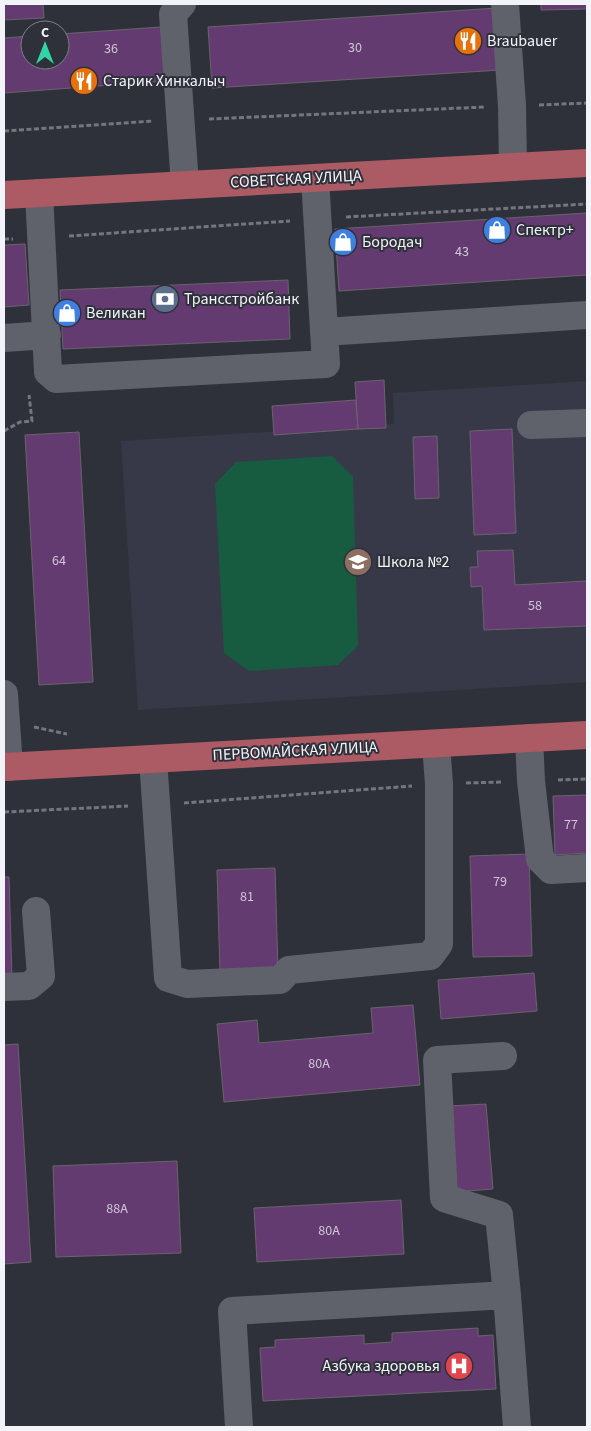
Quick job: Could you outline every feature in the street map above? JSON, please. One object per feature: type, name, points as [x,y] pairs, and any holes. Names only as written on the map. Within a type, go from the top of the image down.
[{"type":"main road","name":"СОВЕТСКАЯ УЛИЦА","points":[[4,195],[587,163]]},
{"type":"main road","name":"ПЕРВОМАЙСКАЯ УЛИЦА","points":[[6,767],[587,735]]},
{"type":"lane","points":[[182,4],[173,14],[185,185]]},
{"type":"lane","points":[[505,4],[512,106],[513,167]]},
{"type":"lane","points":[[40,193],[48,372],[56,379],[326,364],[315,178]]},
{"type":"lane","points":[[324,332],[587,315]]},
{"type":"lane","points":[[4,338],[47,335]]},
{"type":"lane","points":[[531,425],[587,423]]},
{"type":"lane","points":[[4,694],[6,767]]},
{"type":"lane","points":[[529,738],[531,781],[540,859],[551,870],[587,868]]},
{"type":"lane","points":[[153,759],[168,978],[187,984],[280,980],[289,970],[430,956],[438,944],[438,784],[436,744]]},
{"type":"lane","points":[[4,987],[29,986],[42,976],[36,910]]},
{"type":"lane","points":[[503,1056],[437,1060],[444,1198],[499,1215],[507,1295],[516,1427]]},
{"type":"lane","points":[[239,1427],[232,1311],[507,1295]]},
{"type":"path","points":[[4,131],[180,120],[587,103]]},
{"type":"path","points":[[4,432],[20,422],[32,421],[29,392]]},
{"type":"path","points":[[4,812],[156,805],[438,784],[587,779]]},
{"type":"shaded area","name":"Школа №2","points":[[587,381],[587,682],[138,710],[121,441],[394,424],[393,393]]},
{"type":"green space","points":[[332,456],[353,477],[358,646],[338,665],[249,671],[224,653],[215,484],[236,462]]},
{"type":"building","points":[[4,4],[43,4],[44,18],[4,20]]},
{"type":"building","points":[[541,4],[587,4],[587,9],[541,10]]},
{"type":"building","points":[[497,8],[501,70],[212,88],[208,27]]},
{"type":"building","points":[[161,27],[165,81],[4,93],[4,38],[20,37],[20,70],[70,70],[70,33]]},
{"type":"building","points":[[587,213],[587,275],[339,291],[335,229]]},
{"type":"building","points":[[25,244],[29,305],[4,307],[4,245]]},
{"type":"building","points":[[288,280],[290,339],[63,349],[60,290]]},
{"type":"building","points":[[384,380],[386,428],[358,429],[355,382]]},
{"type":"building","points":[[356,400],[358,429],[274,435],[272,406]]},
{"type":"building","points":[[512,429],[516,533],[474,535],[470,431]]},
{"type":"building","points":[[79,432],[93,682],[39,685],[25,435]]},
{"type":"building","points":[[437,436],[439,498],[415,499],[413,437]]},
{"type":"building","points":[[513,550],[515,585],[587,581],[587,626],[484,630],[482,586],[471,587],[470,567],[478,567],[477,551]]},
{"type":"building","points":[[587,795],[587,853],[555,855],[553,796]]},
{"type":"building","points":[[529,854],[532,956],[473,957],[470,856]]},
{"type":"building","points":[[275,868],[278,970],[220,972],[217,870]]},
{"type":"building","points":[[4,877],[9,877],[12,978],[4,978]]},
{"type":"building","points":[[534,973],[537,1011],[441,1019],[438,980]]},
{"type":"building","points":[[413,1005],[420,1085],[224,1102],[217,1024],[257,1020],[259,1043],[373,1033],[371,1008]]},
{"type":"building","points":[[18,1044],[31,1262],[4,1264],[4,1045]]},
{"type":"building","points":[[486,1104],[493,1189],[456,1192],[449,1106]]},
{"type":"building","points":[[177,1161],[181,1253],[56,1257],[53,1166]]},
{"type":"building","points":[[401,1200],[404,1254],[257,1262],[254,1208]]},
{"type":"building","points":[[478,1328],[478,1336],[493,1335],[496,1389],[263,1401],[260,1348],[275,1347],[275,1340],[364,1335],[364,1344],[392,1342],[392,1333]]},
{"type":"place","name":"Braubauer","points":[[468,41]]},
{"type":"place","name":"Старик Хинкалыч","points":[[84,81]]},
{"type":"place","name":"Спектр+","points":[[497,230]]},
{"type":"place","name":"Бородач","points":[[343,242]]},
{"type":"place","name":"Трансстройбанк","points":[[165,299]]},
{"type":"place","name":"Великан","points":[[67,313]]},
{"type":"place","name":"Школа №2","points":[[358,562]]},
{"type":"place","name":"Азбука здоровья","points":[[459,1366]]}]
